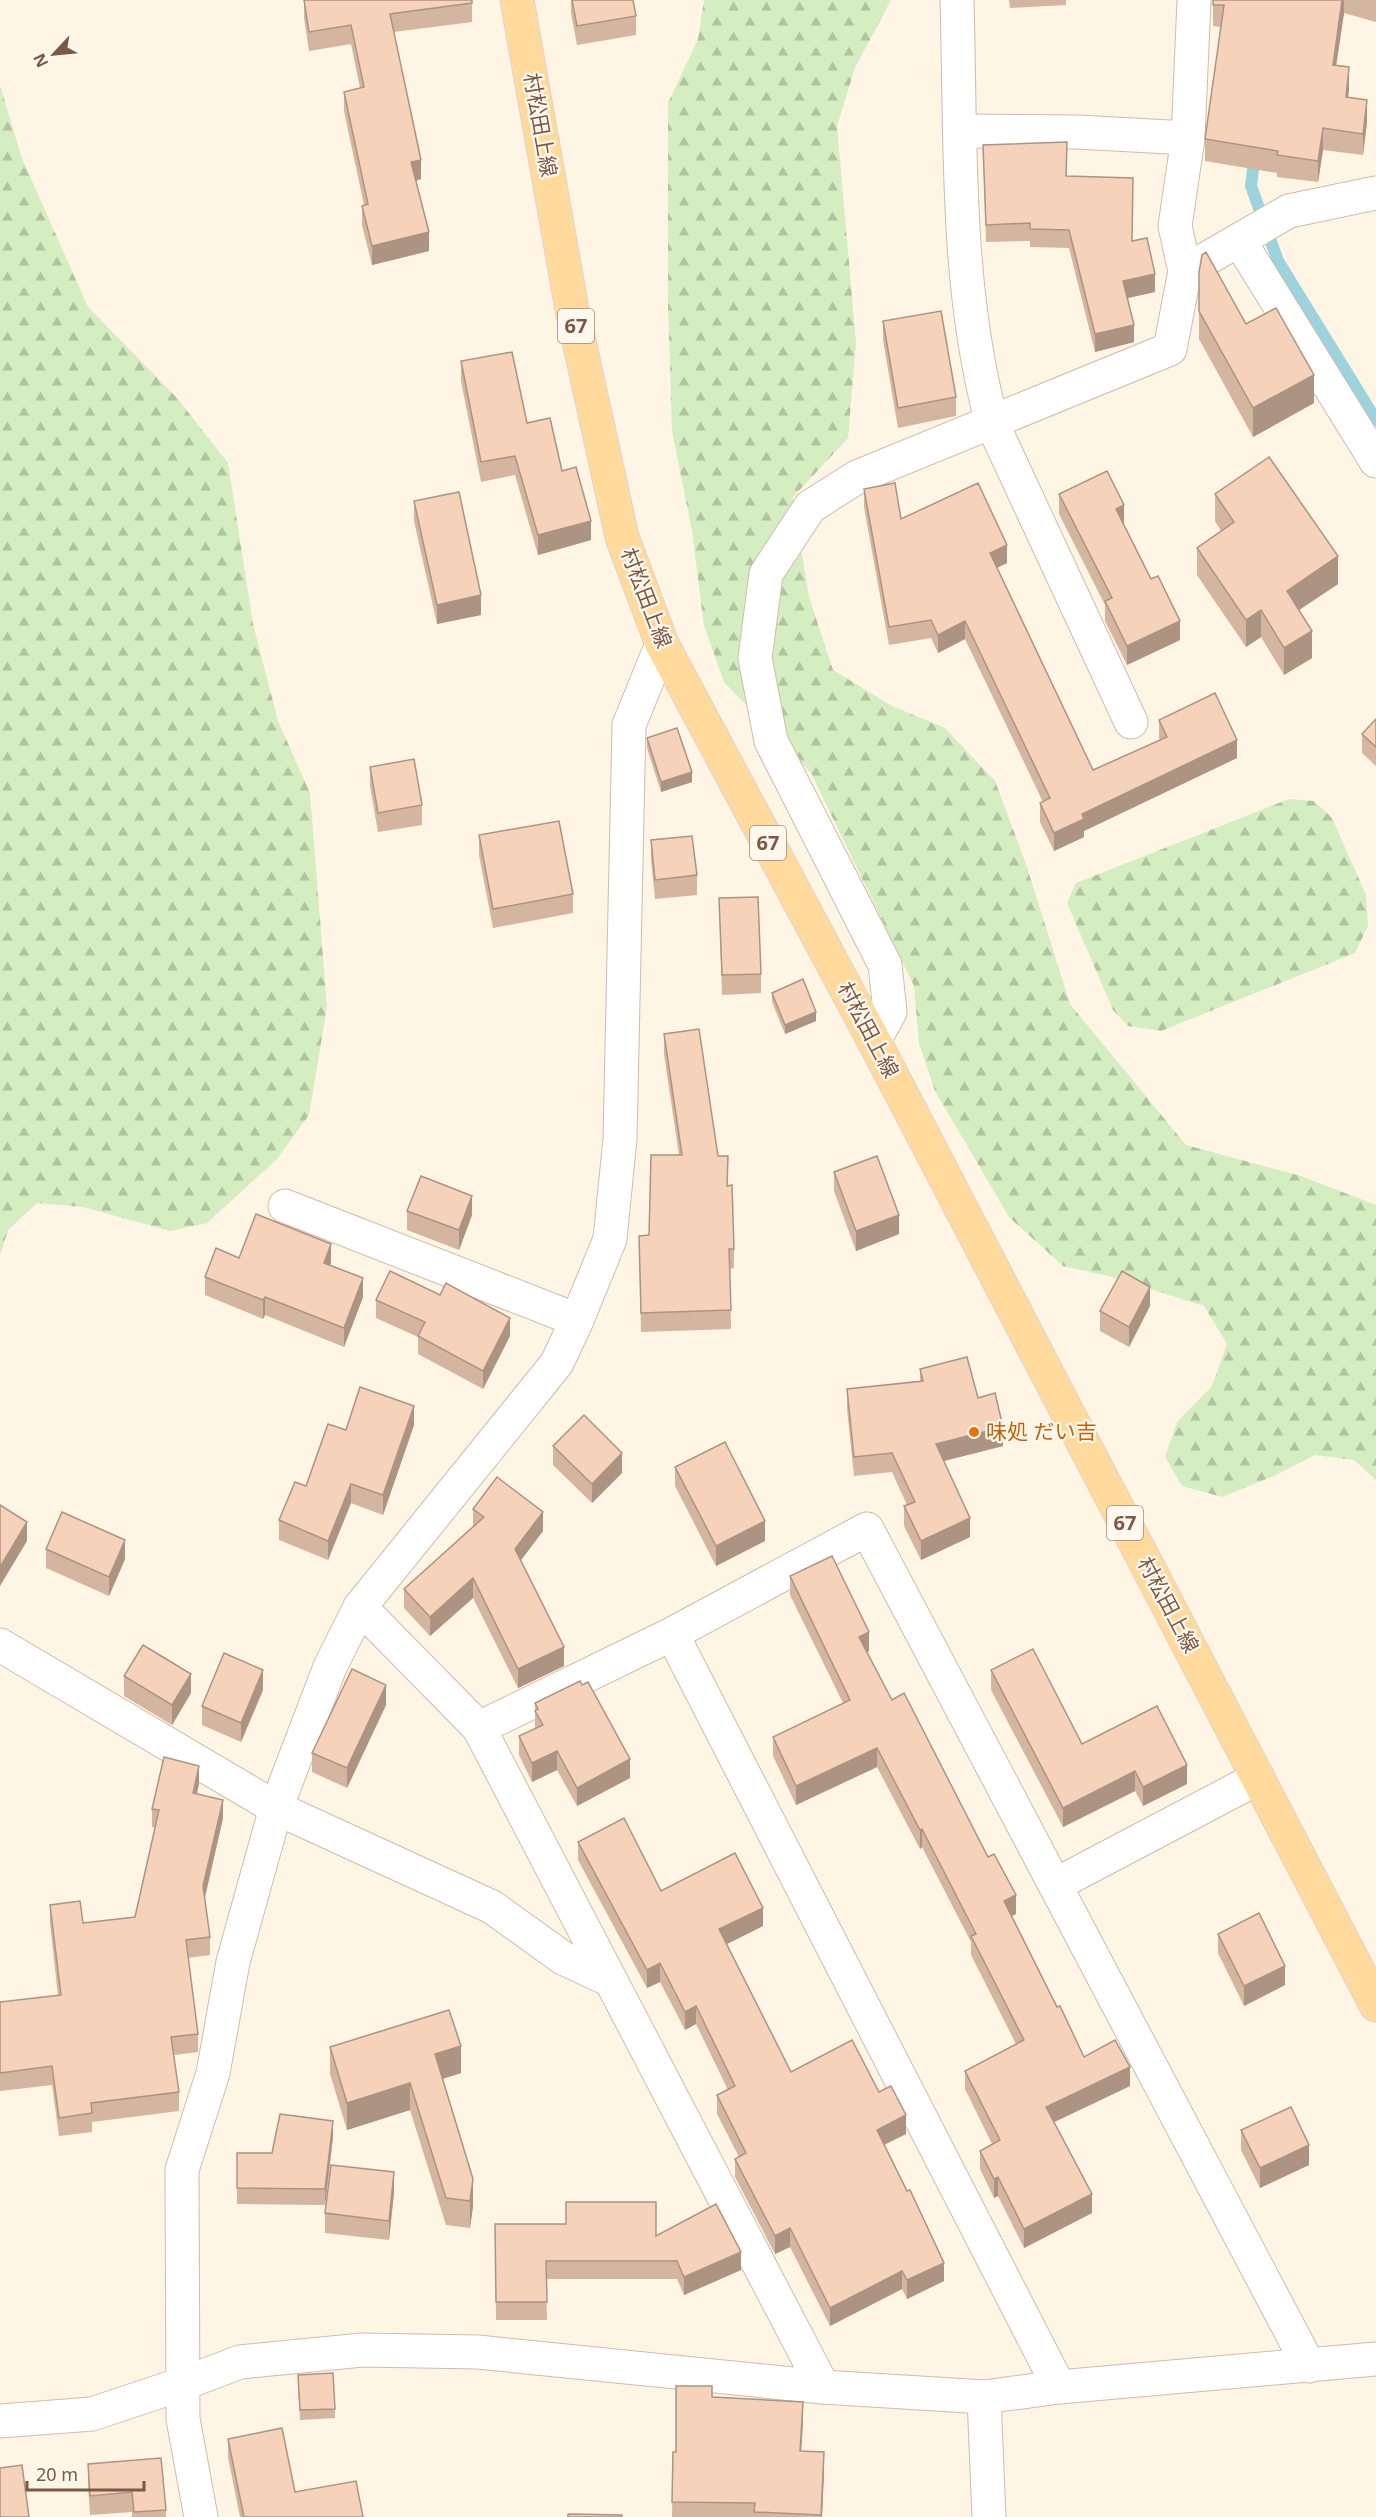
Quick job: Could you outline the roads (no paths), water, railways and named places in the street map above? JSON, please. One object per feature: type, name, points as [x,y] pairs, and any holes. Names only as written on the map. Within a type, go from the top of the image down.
[{"type":"main road","name":"村松田上線","points":[[518,0],[572,309],[622,537],[662,644],[874,1041],[1376,2005]]},
{"type":"street","points":[[957,0],[964,258],[984,394],[992,423],[1131,722]]},
{"type":"street","points":[[874,1041],[890,1012],[885,964],[771,741],[755,658],[766,574],[810,507],[857,477],[1170,349],[1185,271],[1175,226],[1188,138],[1194,0]]},
{"type":"street","points":[[961,131],[1077,132],[1188,138]]},
{"type":"street","points":[[1185,271],[1289,212],[1376,193]]},
{"type":"street","points":[[1239,240],[1376,461]]},
{"type":"street","points":[[201,2517],[183,2419],[182,2170],[213,2073],[233,1962],[276,1808],[330,1667],[360,1607],[557,1363],[610,1239],[620,1139],[629,725],[662,644]]},
{"type":"street","points":[[285,1206],[577,1320]]},
{"type":"street","points":[[479,1728],[672,1634],[867,1529],[1309,2366]]},
{"type":"street","points":[[360,1607],[479,1728],[823,2387]]},
{"type":"street","points":[[672,1634],[1059,2387]]},
{"type":"street","points":[[0,1645],[276,1808],[492,1907],[563,1958],[610,1980]]},
{"type":"street","points":[[1055,1885],[1258,1778]]},
{"type":"street","points":[[0,2421],[92,2414],[240,2362],[374,2350],[478,2352],[823,2387],[984,2397],[1059,2387],[1376,2359]]},
{"type":"street","points":[[984,2397],[989,2517]]},
{"type":"waterway","points":[[1255,153],[1251,186],[1278,261],[1376,420]]},
{"type":"place","name":"味処 だい吉","points":[[974,1432]]}]
